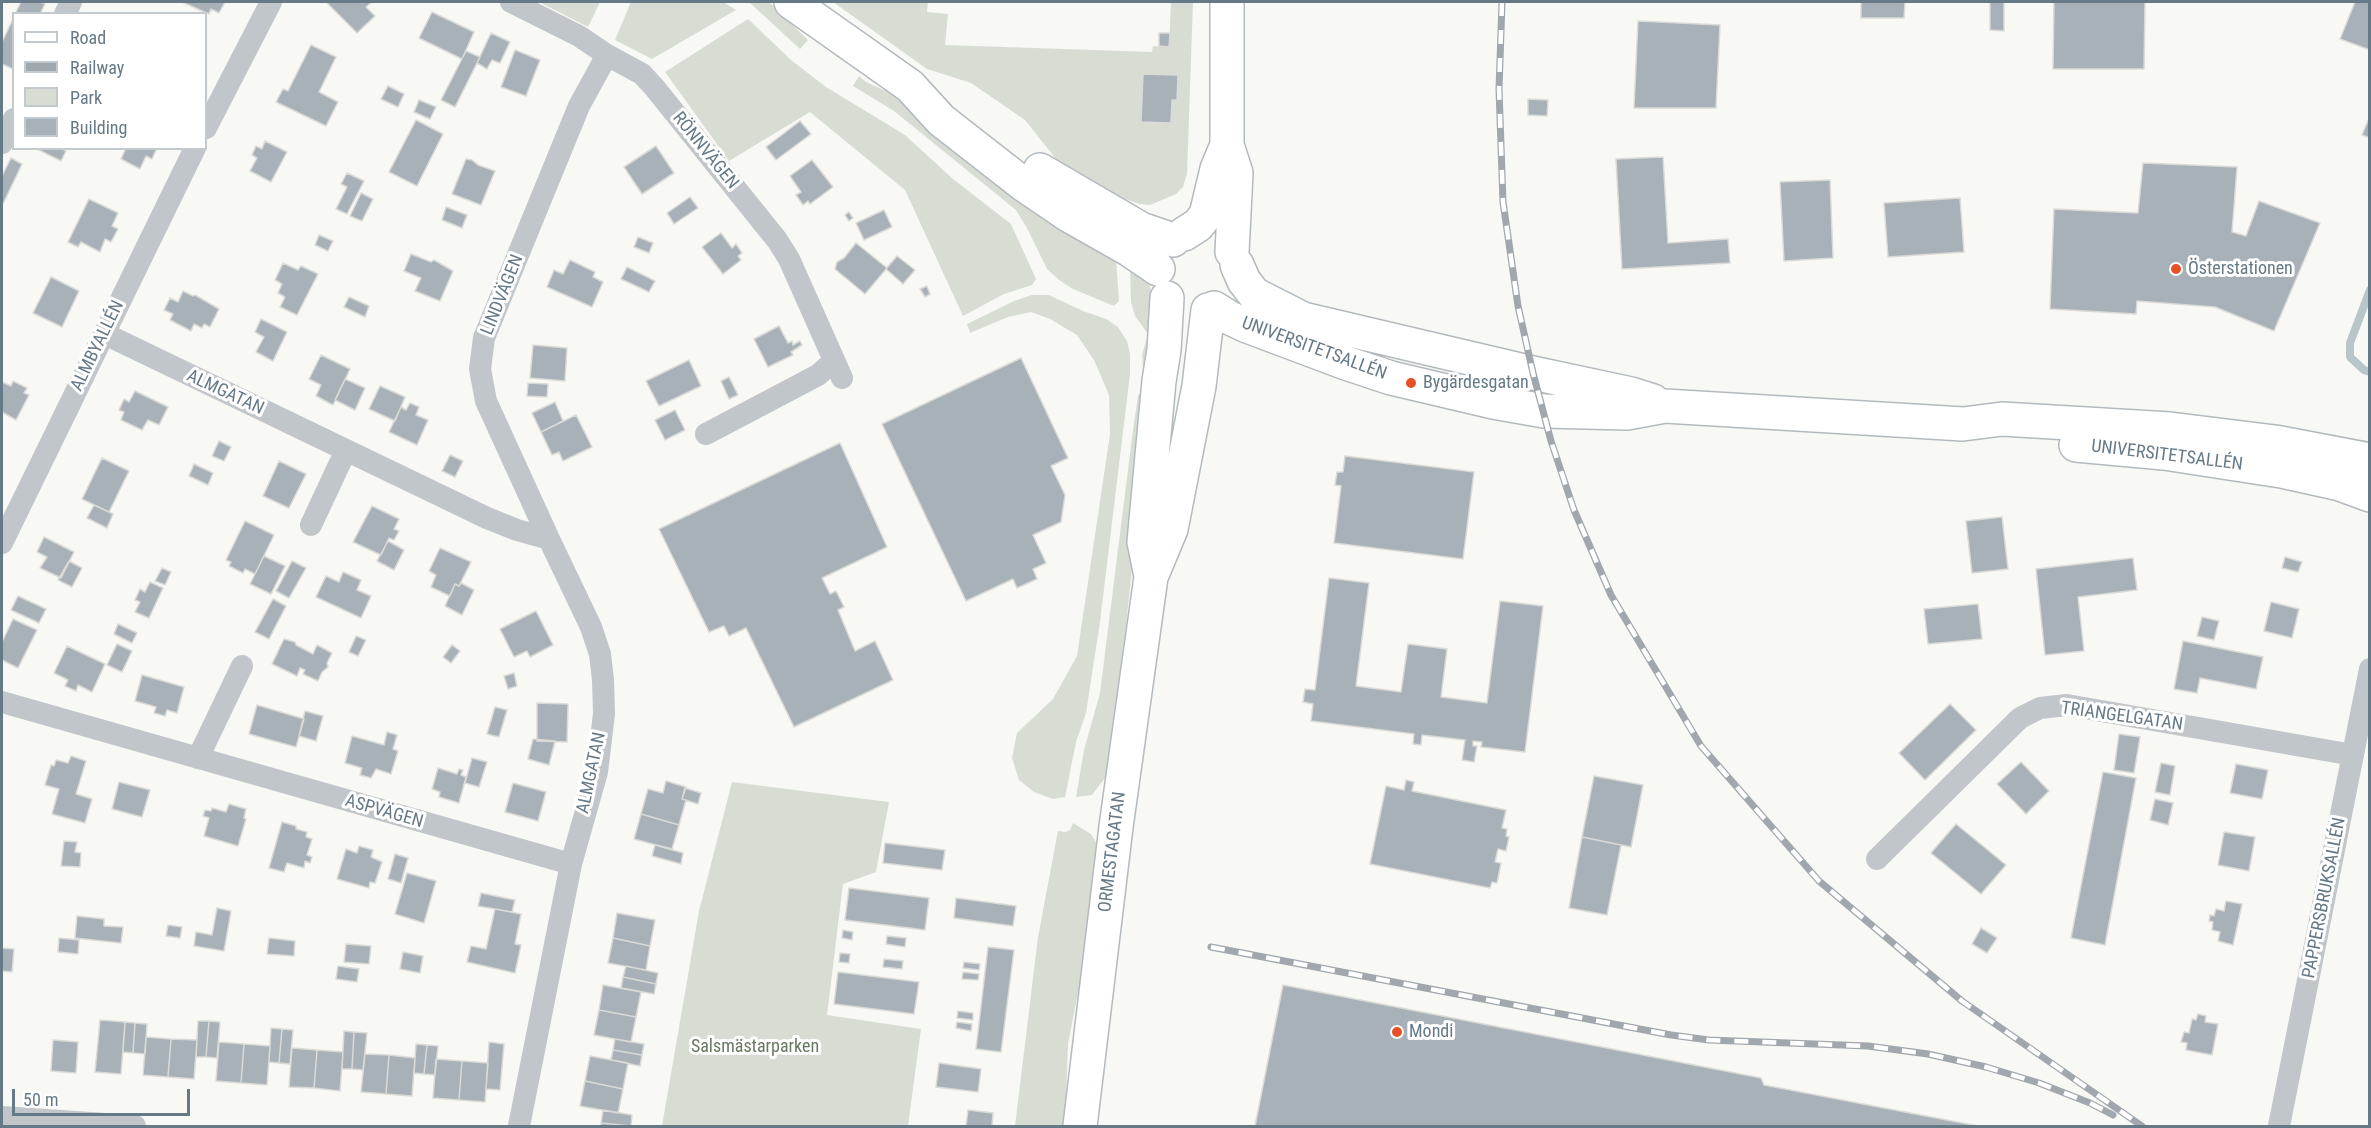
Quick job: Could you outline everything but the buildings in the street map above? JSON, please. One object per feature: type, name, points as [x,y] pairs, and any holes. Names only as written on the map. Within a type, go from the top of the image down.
[{"type":"street","points":[[207,126],[271,2]]},
{"type":"street","name":"RÖNNVÄGEN","points":[[511,2],[579,36],[607,55],[642,74],[777,240],[789,259],[838,369],[819,375],[706,434]]},
{"type":"street","points":[[791,2],[910,86],[950,103],[1053,179],[1141,229],[1178,237],[1197,232],[1211,234],[1223,241],[1234,258]]},
{"type":"street","points":[[910,86],[940,120],[1023,183],[1070,216],[1130,250],[1186,309],[1211,309],[1230,295],[1237,275],[1234,258],[1236,173],[1227,145],[1227,2]]},
{"type":"street","name":"LINDVÄGEN","points":[[549,539],[486,401],[480,369],[484,338],[579,106],[607,55]]},
{"type":"street","points":[[2,143],[12,123]]},
{"type":"street","points":[[1163,283],[1162,254],[1178,237],[1198,225],[1206,215],[1217,169],[1227,145]]},
{"type":"street","name":"ALMBYALLÉN","points":[[2,543],[194,150]]},
{"type":"street","name":"UNIVERSITETSALLÉN","points":[[1234,258],[1244,281],[1254,294],[1303,319],[1631,394],[1665,406]]},
{"type":"street","name":"ORMESTAGATAN","points":[[1151,577],[1144,542],[1164,350],[1163,283]]},
{"type":"street","name":"ORMESTAGATAN","points":[[1080,1126],[1116,827],[1151,577],[1171,529],[1211,309]]},
{"type":"street","name":"UNIVERSITETSALLÉN","points":[[1211,309],[1247,326],[1391,378],[1493,402],[1544,411],[1627,413],[1665,406],[1963,423],[2002,419],[2170,429],[2275,442],[2370,460]]},
{"type":"street","name":"ALMGATAN","points":[[105,334],[487,518],[549,539],[591,627],[600,654],[604,714],[597,772],[571,864],[519,1126]]},
{"type":"street","name":"UNIVERSITETSALLÉN","points":[[1963,423],[2002,438],[2164,453],[2281,471],[2340,484],[2370,495]]},
{"type":"street","points":[[311,525],[346,450]]},
{"type":"street","points":[[198,758],[242,666]]},
{"type":"street","name":"PAPPERSBRUKSALLÉN","points":[[2279,1126],[2370,669]]},
{"type":"street","name":"ASPVÄGEN","points":[[2,702],[571,864]]},
{"type":"street","name":"TRIANGELGATAN","points":[[1877,859],[2020,718],[2040,708],[2067,705],[2353,755]]},
{"type":"street","points":[[2,1116],[135,1126]]},
{"type":"green space","points":[[539,2],[600,2],[588,27]]},
{"type":"green space","points":[[631,2],[723,2],[736,10],[652,59],[615,40]]},
{"type":"green space","points":[[749,2],[769,2],[808,40],[800,49]]},
{"type":"green space","points":[[833,2],[928,2],[927,12],[948,14],[945,45],[1152,52],[1153,46],[1169,47],[1171,2],[1193,2],[1187,174],[1183,187],[1176,194],[1150,205],[1104,192],[1060,164],[1025,120],[971,83],[927,69]],"holes":[[[1143,74],[1178,75],[1177,100],[1172,100],[1171,123],[1141,121]]]},
{"type":"green space","points":[[748,19],[791,60],[826,87],[905,135],[953,179],[1011,224],[1036,279],[1032,285],[1004,294],[963,316],[905,190],[810,112],[729,161],[665,72]]},
{"type":"green space","points":[[859,76],[866,82],[901,98],[1116,259],[1119,301],[1114,306],[1073,289],[1059,280],[1047,269],[1016,210],[894,111],[853,86]]},
{"type":"green space","points":[[1130,265],[1143,266],[1153,296],[1147,375],[1143,367],[1142,355],[1148,334],[1135,316],[1131,302]]},
{"type":"green space","points":[[1032,295],[1049,295],[1106,319],[1118,327],[1127,341],[1130,354],[1130,374],[1100,622],[1086,713],[1076,742],[1065,797],[1053,799],[1034,792],[1019,780],[1012,758],[1017,733],[1053,699],[1077,656],[1110,434],[1109,395],[1094,360],[1077,335],[1050,319],[1031,312],[1008,317],[970,333],[967,324],[1014,301]]},
{"type":"green space","points":[[1142,390],[1139,486],[1111,763],[1108,774],[1092,795],[1076,797],[1084,750],[1100,693],[1133,430],[1138,396]]},
{"type":"green space","name":"Salsmästarparken","points":[[732,782],[889,802],[876,872],[843,884],[827,1015],[921,1029],[908,1126],[662,1126],[699,911]]},
{"type":"green space","points":[[1073,823],[1091,834],[1097,844],[1098,860],[1084,961],[1068,1044],[1065,1126],[1015,1126],[1038,937],[1058,831],[1070,830]]},
{"type":"waterway","points":[[2370,290],[2350,343],[2350,357],[2364,370],[2370,372]]},
{"type":"railway","points":[[1502,2],[1499,89],[1503,202],[1518,306],[1551,441],[1574,510],[1611,595],[1701,746],[1819,881],[1962,1001],[2142,1126]]},
{"type":"railway","points":[[1211,947],[1671,1035],[1709,1040],[1868,1046],[1928,1054],[1986,1067],[2039,1083],[2090,1103],[2113,1115]]},
{"type":"place","name":"Österstationen","points":[[2176,269]]},
{"type":"place","name":"Bygärdesgatan","points":[[1411,383]]},
{"type":"place","name":"Mondi","points":[[1397,1032]]}]
